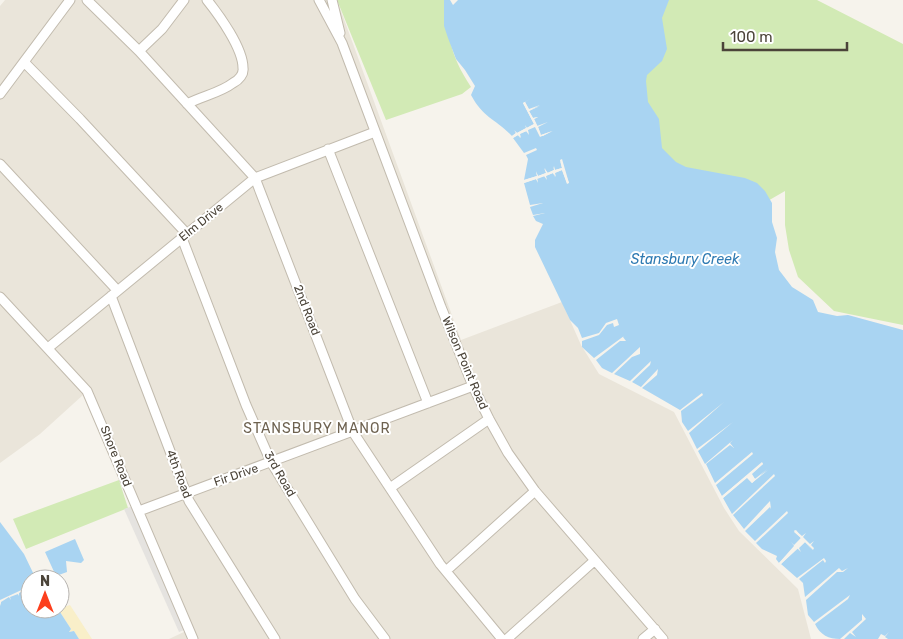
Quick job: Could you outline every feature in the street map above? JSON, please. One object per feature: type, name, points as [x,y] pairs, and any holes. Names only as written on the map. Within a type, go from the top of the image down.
[{"type":"street","points":[[0,94],[25,63],[70,0]]},
{"type":"street","name":"2nd Road","points":[[88,0],[139,51],[255,178],[353,432],[446,571],[502,639]]},
{"type":"street","points":[[139,51],[162,29],[184,0]]},
{"type":"street","points":[[187,104],[232,84],[242,74],[244,67],[234,42],[207,0]]},
{"type":"street","name":"Wilson Point Road","points":[[319,0],[342,43]]},
{"type":"street","name":"Wilson Point Road","points":[[332,0],[342,43],[375,132],[473,386],[489,419],[508,452],[535,491],[594,561],[664,639]]},
{"type":"street","name":"3rd Road","points":[[25,63],[80,119],[185,236],[246,405],[271,462],[356,598],[385,639]]},
{"type":"street","name":"Elm Drive","points":[[48,348],[255,178],[375,132]]},
{"type":"street","points":[[328,149],[428,404]]},
{"type":"street","name":"4th Road","points":[[0,164],[114,293],[189,501],[275,639]]},
{"type":"street","name":"Shore Road","points":[[0,297],[76,377],[93,401],[194,639]]},
{"type":"street","name":"Fir Drive","points":[[139,511],[473,386]]},
{"type":"street","points":[[390,488],[489,419]]},
{"type":"street","points":[[446,571],[535,491]]},
{"type":"street","points":[[507,639],[594,561]]},
{"type":"street","points":[[643,639],[654,629]]},
{"type":"shaded area","points":[[5,0],[337,0],[461,340],[562,302],[581,345],[599,374],[674,412],[724,508],[739,531],[798,589],[811,639],[169,639],[186,631],[117,473],[89,403],[83,395],[40,434],[0,463],[0,6]]},
{"type":"shaded area","points":[[136,505],[189,628],[179,632],[124,509]]},
{"type":"green space","points":[[337,0],[446,0],[451,45],[458,65],[471,87],[462,94],[386,120]]},
{"type":"green space","points":[[650,0],[817,0],[903,44],[903,325],[834,311],[798,277],[789,250],[785,225],[785,191],[766,202],[686,171],[661,154],[634,91]]},
{"type":"green space","points":[[119,480],[128,508],[26,549],[13,519]]},
{"type":"sand","points":[[70,605],[92,639],[79,639],[74,631],[69,632],[71,629],[64,619],[70,619]]},
{"type":"water","name":"Stansbury Creek","points":[[444,0],[450,0],[453,5],[458,0],[669,0],[662,18],[667,49],[662,61],[647,75],[646,81],[648,102],[659,119],[662,148],[676,162],[686,167],[745,178],[757,183],[765,191],[772,203],[772,222],[777,238],[775,252],[779,270],[792,287],[813,300],[818,312],[837,316],[848,315],[903,330],[903,639],[888,639],[885,637],[889,632],[885,636],[881,634],[878,639],[844,639],[850,633],[856,637],[852,632],[866,619],[862,614],[862,620],[840,639],[825,636],[819,631],[815,624],[848,599],[850,595],[814,622],[808,615],[806,600],[837,572],[843,572],[848,568],[842,571],[839,568],[805,597],[803,583],[799,579],[823,560],[825,563],[824,558],[797,578],[781,564],[805,542],[812,550],[796,530],[794,532],[801,538],[779,563],[776,559],[777,556],[762,549],[756,543],[788,513],[787,511],[755,541],[745,531],[770,507],[771,509],[770,501],[744,529],[733,515],[775,476],[774,474],[732,514],[723,498],[747,477],[752,483],[767,469],[755,479],[751,474],[762,463],[722,496],[716,485],[753,454],[752,452],[715,483],[706,464],[730,445],[734,448],[730,443],[733,440],[705,464],[698,451],[733,422],[697,449],[689,433],[724,402],[688,431],[682,422],[681,411],[703,395],[702,393],[680,410],[642,388],[657,375],[658,369],[641,387],[632,382],[650,365],[651,361],[630,381],[614,374],[632,357],[640,354],[640,347],[612,373],[602,368],[596,360],[620,341],[626,341],[624,336],[594,358],[582,347],[582,341],[599,335],[607,325],[613,323],[614,327],[619,325],[617,319],[606,323],[599,333],[582,338],[578,328],[570,320],[535,247],[535,240],[543,224],[536,221],[533,216],[545,213],[533,215],[530,207],[543,203],[530,205],[524,183],[536,179],[538,182],[537,179],[553,173],[555,177],[554,173],[562,170],[567,183],[569,183],[560,160],[562,168],[555,170],[553,166],[554,170],[547,173],[545,168],[546,173],[538,176],[536,172],[537,176],[524,180],[528,159],[526,155],[537,150],[536,148],[524,153],[513,138],[518,135],[520,138],[519,134],[527,131],[529,133],[527,130],[535,126],[541,134],[534,119],[538,117],[533,118],[529,111],[540,106],[529,110],[525,102],[523,103],[534,124],[517,133],[515,131],[516,133],[512,136],[480,109],[471,95],[475,86],[456,59],[444,26]]},
{"type":"water","points":[[0,522],[24,554],[31,569],[20,569],[20,591],[0,600]]},
{"type":"water","points":[[75,539],[84,560],[81,563],[66,561],[67,569],[53,569],[45,552]]},
{"type":"water","points":[[19,593],[20,619],[64,619],[71,629],[69,632],[74,631],[79,639],[0,639],[0,603],[1,606],[1,602],[9,597],[11,600],[10,597],[18,594],[19,596]]},
{"type":"pier","points":[[530,99],[525,102],[529,109],[540,105],[529,111],[533,118],[538,117],[534,119],[537,126],[548,122],[538,127],[541,135],[553,131],[540,137],[535,127],[528,130],[529,135],[526,131],[520,134],[521,138],[518,135],[513,138],[512,136],[516,133],[514,130],[517,133],[526,128],[525,125],[527,128],[534,124],[523,103]]},
{"type":"pier","points":[[562,159],[569,183],[567,184],[562,170],[555,173],[556,177],[553,173],[546,176],[547,180],[544,176],[537,178],[538,183],[536,179],[524,183],[524,180],[537,176],[536,171],[538,176],[546,173],[544,168],[548,173],[554,170],[554,166],[555,170],[562,168],[560,160]]},
{"type":"pier","points":[[762,462],[763,464],[752,474],[755,479],[768,470],[752,483],[747,478],[723,498],[722,496]]},
{"type":"pier","points":[[795,530],[802,536],[806,533],[803,537],[810,544],[814,541],[811,545],[814,548],[813,550],[805,542],[799,548],[801,552],[797,548],[781,564],[779,563],[795,547],[791,542],[794,545],[801,538]]},
{"type":"district","name":"STANSBURY MANOR","points":[[317,428]]}]
